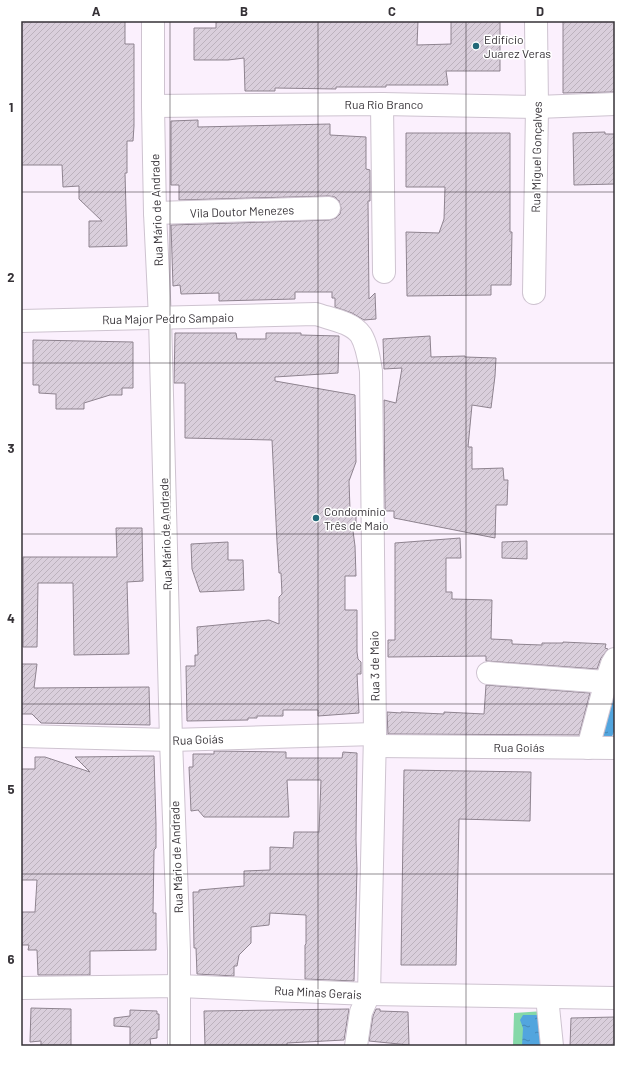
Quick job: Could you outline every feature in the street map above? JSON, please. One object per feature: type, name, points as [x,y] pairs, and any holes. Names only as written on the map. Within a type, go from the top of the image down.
[{"type":"street","name":"Rua Mário de Andrade","points":[[153,21],[155,213],[160,318],[171,740],[179,950],[179,1046]]},
{"type":"street","name":"Rua Miguel Gonçalves","points":[[534,293],[537,107],[536,21]]},
{"type":"street","name":"Rua Rio Branco","points":[[153,106],[382,104],[537,107],[615,104]]},
{"type":"street","points":[[382,104],[384,272]]},
{"type":"street","name":"Vila Doutor Menezes","points":[[155,213],[330,208]]},
{"type":"street","name":"Rua Major Pedro Sampaio","points":[[21,321],[316,314]]},
{"type":"street","name":"Rua 3 de Maio","points":[[316,314],[348,324],[360,334],[368,355],[371,371],[375,740],[369,994],[361,1012],[356,1046]]},
{"type":"street","points":[[588,748],[606,682],[615,659]]},
{"type":"street","points":[[488,673],[606,682]]},
{"type":"street","name":"Rua Goiás","points":[[21,736],[171,740],[375,740],[588,748],[614,745]]},
{"type":"street","name":"Rua Minas Gerais","points":[[21,988],[179,986],[369,994],[615,998]]},
{"type":"street","points":[[547,997],[552,1046]]},
{"type":"green space","points":[[559,1010],[560,1046],[513,1046],[514,1013]]},
{"type":"water","points":[[615,669],[615,729],[610,742],[592,740]]},
{"type":"water","points":[[523,1015],[542,1015],[541,1046],[522,1046],[523,1028],[520,1020]]},
{"type":"building","points":[[21,21],[125,21],[125,44],[134,44],[133,141],[127,141],[127,173],[125,173],[127,246],[89,247],[89,221],[102,221],[79,199],[79,186],[63,187],[62,165],[21,165]]},
{"type":"building","points":[[216,21],[418,21],[417,45],[451,44],[451,21],[500,21],[500,71],[446,71],[448,85],[386,85],[386,87],[336,87],[336,89],[275,88],[275,91],[245,91],[244,58],[228,60],[194,60],[194,28],[216,28]]},
{"type":"building","points":[[563,21],[615,21],[615,92],[563,93]]},
{"type":"building","points":[[198,120],[198,127],[330,124],[330,135],[366,137],[366,169],[370,170],[370,201],[368,201],[369,299],[375,293],[376,319],[364,320],[352,313],[335,307],[335,298],[332,298],[332,292],[295,292],[295,299],[219,301],[219,293],[181,294],[180,285],[173,286],[171,225],[329,220],[336,218],[340,214],[341,208],[339,201],[335,197],[329,196],[179,200],[179,185],[171,185],[171,121]]},
{"type":"building","points":[[605,132],[605,134],[615,134],[615,184],[574,185],[573,133]]},
{"type":"building","points":[[406,133],[510,133],[510,232],[512,232],[511,285],[491,285],[491,295],[407,296],[406,232],[439,233],[444,219],[445,187],[406,187]]},
{"type":"building","points":[[175,333],[236,333],[237,339],[266,339],[266,333],[301,333],[301,335],[339,336],[338,373],[275,377],[275,381],[355,395],[356,462],[349,481],[350,510],[356,510],[356,524],[353,531],[356,576],[345,576],[345,610],[357,610],[357,652],[358,659],[361,662],[361,674],[357,674],[359,713],[318,716],[318,710],[283,710],[283,716],[257,716],[257,718],[248,718],[248,720],[187,721],[186,666],[195,666],[195,655],[198,655],[197,627],[269,620],[279,624],[279,597],[282,594],[281,573],[279,573],[272,440],[185,438],[185,383],[174,383]]},
{"type":"building","points":[[430,336],[431,357],[465,356],[496,358],[491,408],[472,405],[468,447],[472,447],[472,469],[503,468],[504,480],[508,480],[507,505],[496,505],[495,538],[394,518],[394,511],[385,511],[384,400],[396,403],[402,368],[384,369],[383,339]]},
{"type":"building","points":[[33,340],[133,342],[133,388],[122,388],[122,395],[110,395],[84,403],[84,409],[56,409],[56,394],[39,393],[39,385],[33,385]]},
{"type":"building","points":[[116,528],[142,528],[143,581],[127,582],[129,654],[74,655],[73,583],[38,583],[37,647],[23,647],[23,557],[117,557]]},
{"type":"building","points":[[460,538],[461,558],[446,558],[446,592],[452,592],[452,599],[492,600],[491,639],[512,640],[512,644],[542,645],[542,643],[563,642],[606,644],[605,648],[608,649],[601,658],[597,669],[486,661],[486,656],[388,657],[388,640],[395,640],[395,543]]},
{"type":"building","points":[[527,541],[527,559],[502,558],[502,542]]},
{"type":"building","points":[[228,542],[228,560],[243,560],[244,590],[200,592],[192,569],[191,544]]},
{"type":"building","points":[[21,664],[37,664],[34,688],[149,687],[150,725],[41,723],[32,714],[21,714]]},
{"type":"building","points":[[486,685],[590,693],[579,735],[388,734],[387,712],[484,714]]},
{"type":"building","points":[[214,751],[286,752],[286,758],[342,758],[343,752],[357,753],[357,869],[354,981],[305,979],[306,915],[270,913],[269,925],[251,927],[251,943],[239,955],[237,966],[234,966],[234,976],[197,974],[196,948],[194,948],[193,892],[199,892],[199,890],[244,886],[244,871],[270,870],[270,847],[293,848],[294,832],[319,832],[321,780],[287,780],[289,817],[204,817],[198,810],[191,811],[189,767],[193,767],[193,754],[214,754]]},
{"type":"building","points":[[154,756],[156,848],[154,850],[153,913],[156,913],[156,950],[90,951],[90,975],[38,975],[37,950],[28,950],[29,945],[21,945],[22,912],[35,912],[37,880],[21,880],[21,769],[35,769],[35,757],[45,757],[90,772],[75,757]]},
{"type":"building","points":[[404,770],[531,772],[530,821],[459,819],[456,965],[401,965]]},
{"type":"building","points":[[31,1008],[71,1009],[71,1046],[41,1046],[41,1041],[30,1042]]},
{"type":"building","points":[[349,1009],[344,1040],[287,1043],[287,1046],[205,1046],[204,1011]]},
{"type":"building","points":[[376,1009],[380,1009],[380,1011],[408,1012],[409,1045],[369,1041],[373,1016]]},
{"type":"building","points":[[130,1010],[157,1011],[157,1014],[159,1014],[159,1030],[157,1030],[157,1038],[150,1039],[151,1046],[130,1046],[130,1027],[114,1026],[114,1018],[130,1016]]},
{"type":"building","points":[[615,1017],[615,1046],[570,1046],[571,1018]]},
{"type":"place","name":"Edifício Juarez Veras","points":[[476,46]]},
{"type":"place","name":"Condomínio Três de Maio","points":[[316,518]]}]
